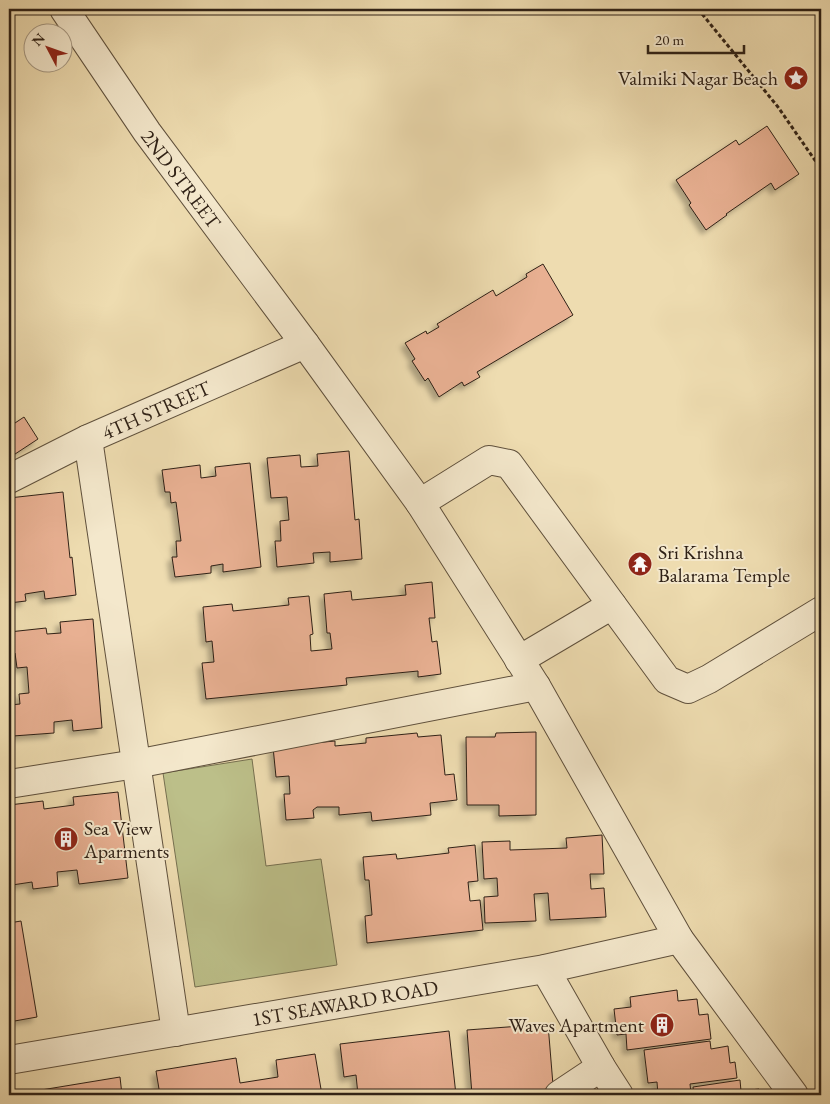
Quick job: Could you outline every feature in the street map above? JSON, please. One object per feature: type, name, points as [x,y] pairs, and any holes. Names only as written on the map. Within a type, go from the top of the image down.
[{"type":"street","name":"2ND STREET","points":[[64,9],[147,132],[305,344],[420,503],[536,686],[679,939],[794,1095]]},
{"type":"street","name":"4TH STREET","points":[[9,479],[88,439],[305,344]]},
{"type":"street","points":[[88,439],[176,1032]]},
{"type":"street","points":[[420,503],[489,460],[509,464],[667,680],[688,689],[709,679],[821,611]]},
{"type":"street","points":[[519,660],[612,605]]},
{"type":"street","points":[[9,784],[136,764],[536,686]]},
{"type":"street","name":"1ST SEAWARD ROAD","points":[[9,1060],[545,969],[679,939]]},
{"type":"street","points":[[545,969],[619,1095]]},
{"type":"street","points":[[559,1095],[601,1067]]},
{"type":"path","points":[[698,9],[778,107],[821,169]]},
{"type":"green space","points":[[252,759],[266,866],[321,859],[337,965],[195,987],[163,773]]},
{"type":"building","points":[[767,126],[799,174],[775,190],[771,183],[706,230],[689,205],[691,203],[676,180],[736,140],[739,145]]},
{"type":"building","points":[[543,264],[573,315],[477,372],[480,377],[464,386],[462,382],[439,397],[428,378],[425,381],[412,361],[415,359],[405,343],[426,331],[427,334],[439,327],[437,324],[493,290],[496,296],[527,277],[526,274]]},
{"type":"building","points":[[24,417],[38,439],[9,458],[9,427]]},
{"type":"building","points":[[349,451],[355,520],[359,519],[362,559],[330,562],[330,552],[313,553],[314,563],[277,567],[275,541],[281,541],[280,521],[289,520],[287,497],[271,498],[267,458],[300,455],[301,467],[318,466],[317,454]]},
{"type":"building","points":[[250,463],[261,567],[223,572],[223,564],[211,566],[211,573],[175,577],[172,557],[177,557],[176,541],[181,541],[176,502],[171,503],[170,492],[165,492],[162,470],[200,465],[201,478],[216,476],[215,467]]},
{"type":"building","points":[[63,492],[76,595],[45,599],[44,591],[25,594],[26,601],[9,603],[9,498]]},
{"type":"building","points":[[432,582],[435,618],[429,618],[432,642],[437,641],[441,674],[418,677],[418,671],[346,678],[347,685],[206,699],[202,663],[214,662],[212,641],[206,642],[203,607],[232,604],[233,611],[289,605],[288,598],[309,596],[313,634],[310,635],[311,651],[332,649],[330,633],[327,633],[324,594],[351,591],[352,600],[406,595],[405,585]]},
{"type":"building","points":[[93,619],[102,728],[73,731],[72,720],[54,722],[54,733],[13,736],[10,705],[20,704],[19,694],[29,693],[27,667],[17,668],[15,653],[9,653],[9,632],[46,628],[47,634],[61,633],[60,622]]},
{"type":"building","points":[[536,732],[536,815],[499,816],[499,805],[467,805],[466,737],[495,737],[496,733]]},
{"type":"building","points":[[417,733],[418,737],[441,735],[445,775],[454,774],[457,800],[430,803],[431,815],[372,821],[371,812],[339,815],[339,807],[317,807],[313,810],[314,818],[286,820],[284,794],[290,794],[289,776],[276,777],[273,747],[335,741],[335,746],[366,743],[366,738]]},
{"type":"building","name":"Sea View Aparments","points":[[118,792],[128,878],[79,884],[77,870],[57,872],[58,886],[33,889],[32,882],[12,885],[13,892],[9,892],[9,805],[43,801],[44,809],[74,805],[73,797]]},
{"type":"building","points":[[602,835],[604,874],[590,874],[591,889],[604,888],[606,917],[550,920],[548,893],[534,894],[536,921],[485,923],[484,897],[498,896],[497,878],[484,879],[482,842],[510,841],[510,850],[567,848],[566,838]]},
{"type":"building","points":[[475,845],[478,881],[468,882],[470,901],[480,900],[483,930],[367,943],[365,916],[372,915],[369,880],[365,880],[363,857],[396,854],[397,859],[449,853],[448,848]]},
{"type":"building","points":[[21,921],[37,1017],[9,1022],[9,923]]},
{"type":"building","name":"Waves Apartment","points":[[677,990],[678,1001],[697,999],[699,1015],[708,1014],[711,1039],[627,1050],[626,1034],[617,1035],[614,1009],[631,1007],[630,997]]},
{"type":"building","points":[[548,1024],[553,1085],[539,1095],[472,1095],[467,1030]]},
{"type":"building","points":[[449,1031],[456,1095],[358,1095],[356,1075],[344,1077],[340,1044]]},
{"type":"building","name":"Waves Apartment","points":[[710,1041],[711,1049],[728,1046],[730,1063],[735,1062],[737,1078],[690,1084],[691,1094],[658,1095],[657,1082],[648,1083],[644,1050]]},
{"type":"building","points":[[315,1054],[322,1095],[160,1095],[156,1071],[236,1058],[240,1083],[278,1077],[276,1060]]},
{"type":"building","points":[[120,1077],[122,1095],[30,1095],[29,1092]]},
{"type":"building","points":[[740,1080],[741,1091],[759,1089],[760,1095],[694,1095],[693,1087]]},
{"type":"place","name":"Valmiki Nagar Beach","points":[[796,78]]},
{"type":"place","name":"Sri Krishna Balarama Temple","points":[[640,564]]},
{"type":"place","name":"Sea View Aparments","points":[[66,839]]},
{"type":"place","name":"Waves Apartment","points":[[662,1025]]}]
